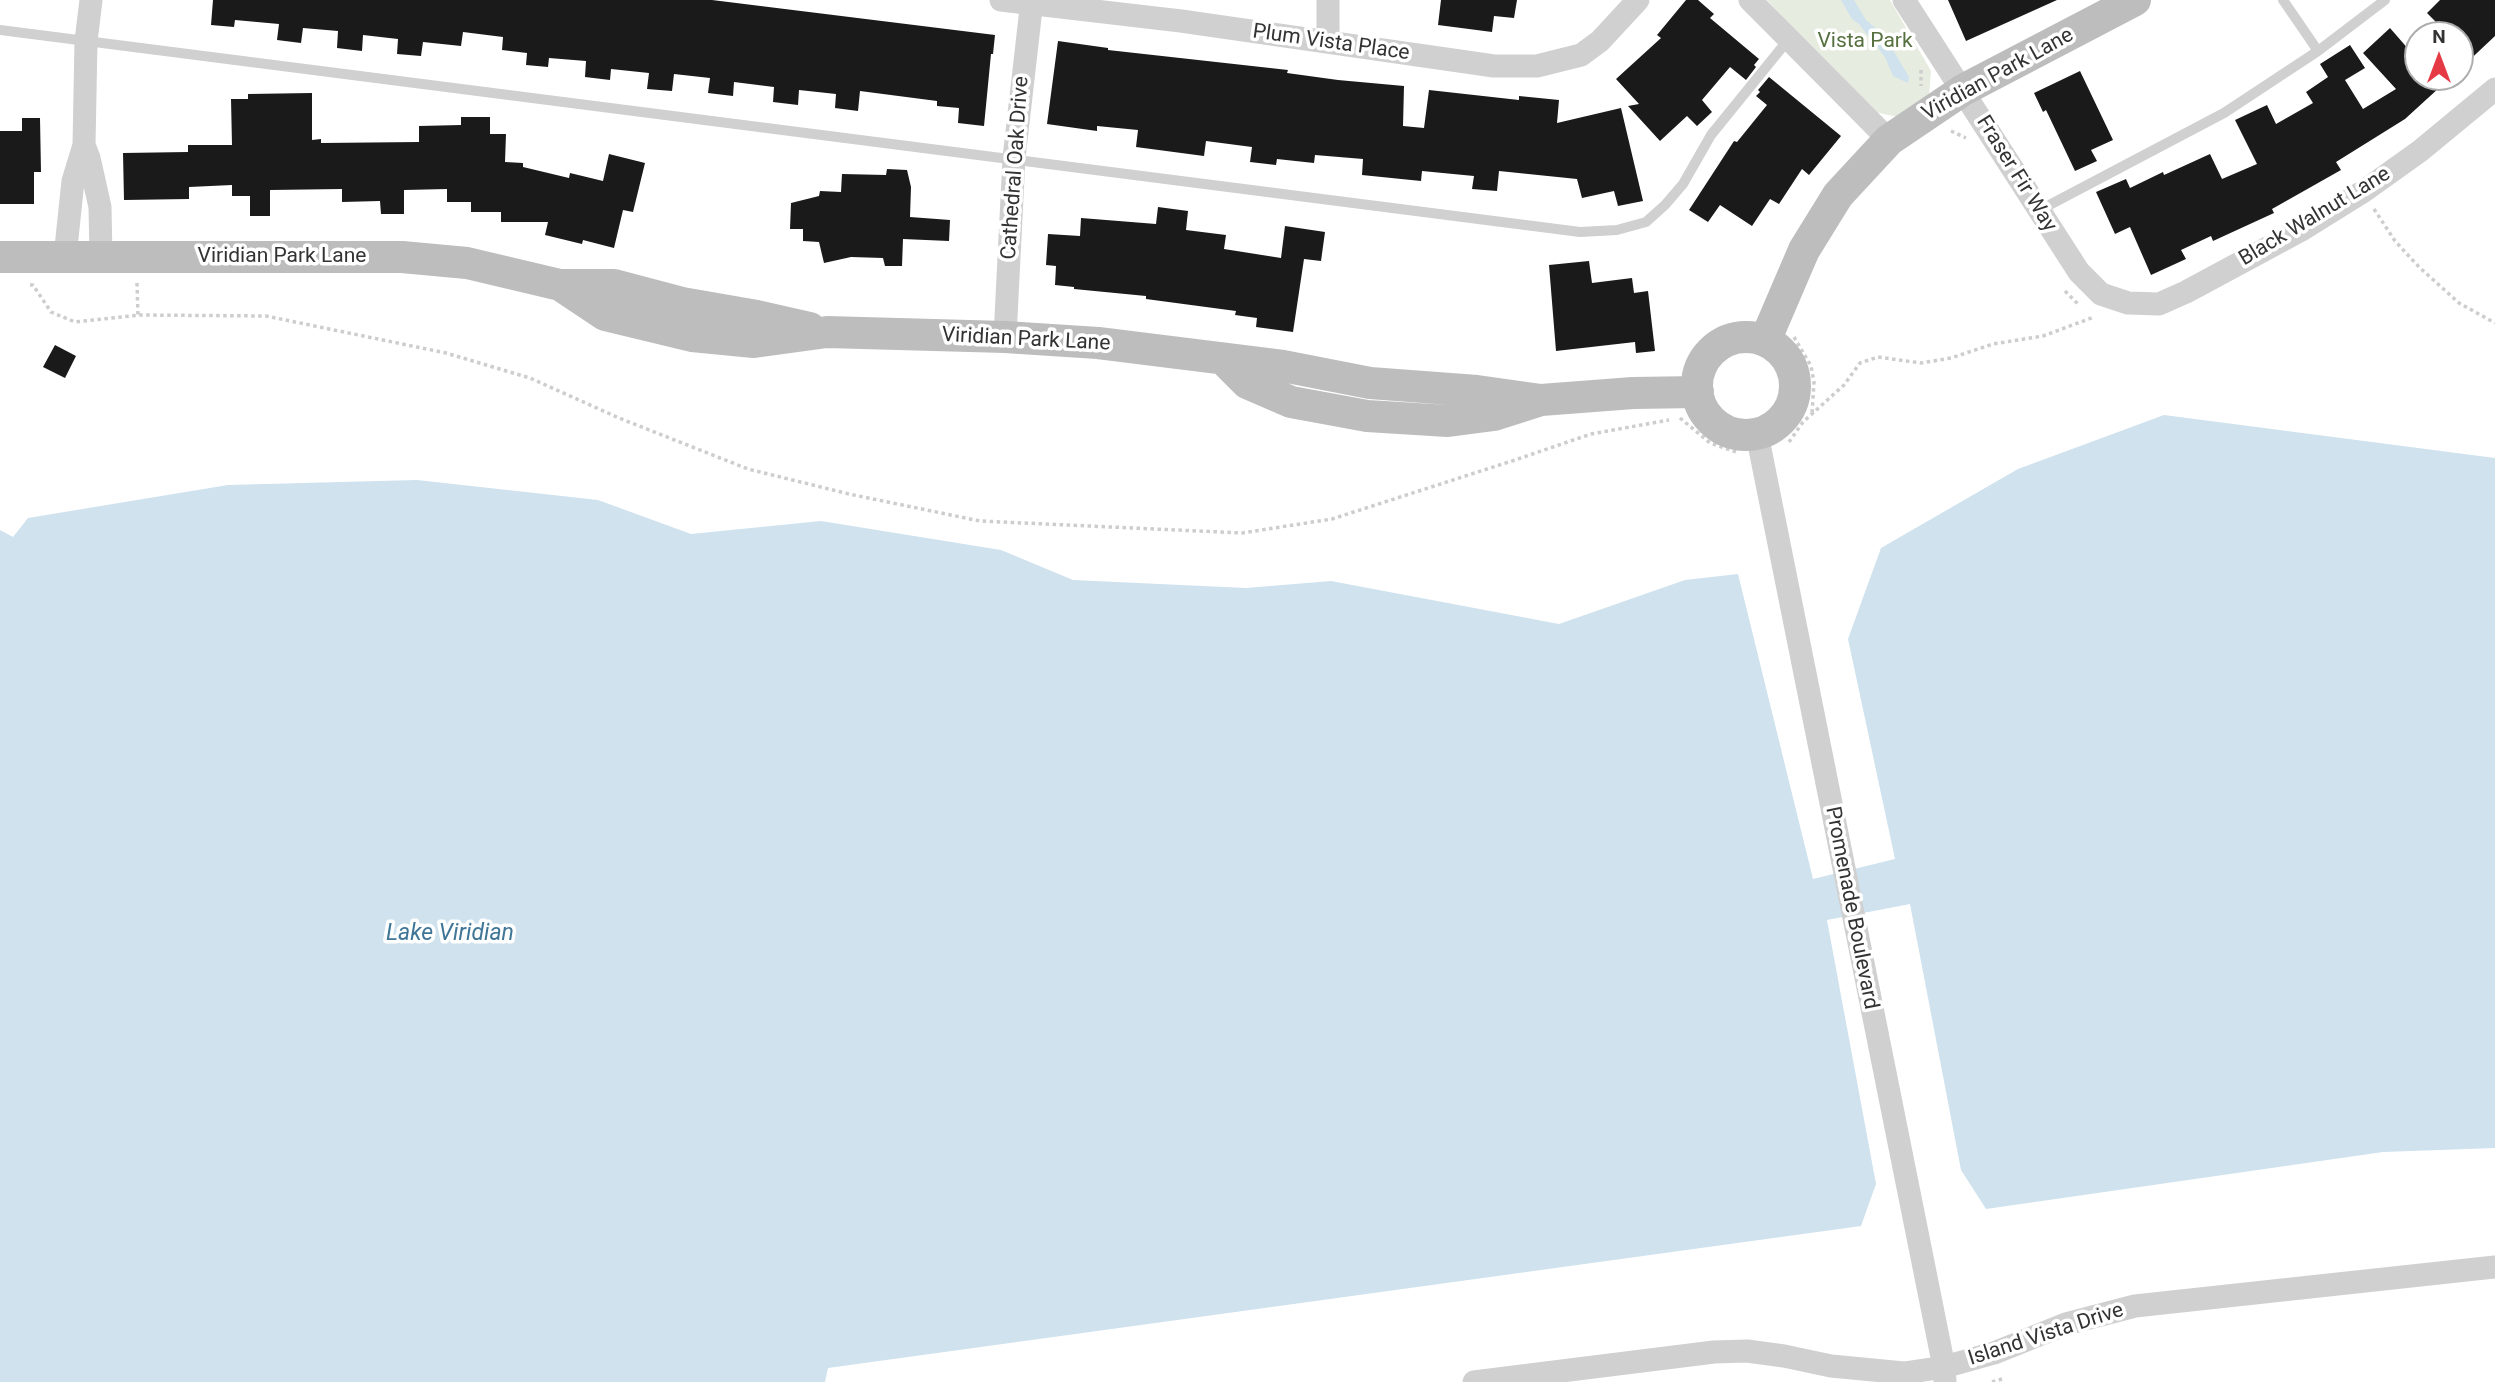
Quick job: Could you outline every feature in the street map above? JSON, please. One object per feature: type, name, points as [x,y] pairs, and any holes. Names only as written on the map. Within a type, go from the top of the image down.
[{"type":"street","points":[[65,257],[73,181],[84,145],[86,41],[92,0]]},
{"type":"street","name":"Plum Vista Place","points":[[1001,0],[1181,21],[1494,66],[1537,66],[1581,55],[1600,41],[1638,0]]},
{"type":"street","points":[[1328,0],[1328,42]]},
{"type":"street","points":[[1750,0],[1889,141]]},
{"type":"street","name":"Fraser Fir Way","points":[[1904,0],[2079,272],[2101,294],[2117,301]]},
{"type":"street","name":"Viridian Park Lane","points":[[1765,341],[1804,250],[1839,195],[1889,141],[1963,90],[2135,0]]},
{"type":"street","name":"Cathedral Oak Drive","points":[[1005,337],[1014,158],[1032,2]]},
{"type":"street","name":"Black Walnut Lane","points":[[2117,301],[2143,305],[2159,304],[2280,242],[2364,191],[2451,127],[2495,89]]},
{"type":"street","points":[[84,145],[100,206],[101,257]]},
{"type":"street","name":"Viridian Park Lane","points":[[0,257],[402,257],[467,263],[560,285],[605,315],[692,336],[754,342],[827,332],[1005,337],[1176,351],[1224,360],[1247,383],[1290,402],[1367,416],[1448,421],[1494,415],[1541,400],[1633,393],[1698,392]]},
{"type":"street","points":[[1740,338],[1765,341],[1777,348],[1793,370],[1794,397],[1781,421],[1751,444],[1744,435],[1718,426],[1708,417],[1698,392],[1701,367],[1717,347],[1740,338]]},
{"type":"street","name":"Promenade Boulevard","points":[[1751,444],[1769,492],[1945,1375]]},
{"type":"street","name":"Island Vista Drive","points":[[1474,1382],[1714,1352],[1747,1351],[1873,1371],[1945,1375],[2066,1324],[2135,1306],[2495,1267]]},
{"type":"lane","points":[[2283,0],[2318,51]]},
{"type":"lane","points":[[2038,211],[2224,113],[2318,51],[2385,0]]},
{"type":"lane","points":[[0,30],[1580,232],[1617,230],[1646,222],[1665,205],[1683,184],[1711,135],[1788,40]]},
{"type":"path","points":[[1918,63],[1923,74],[1920,89]]},
{"type":"path","points":[[1942,132],[1956,132],[1966,138],[1970,145]]},
{"type":"path","points":[[2364,191],[2395,241],[2419,267],[2459,303],[2495,323]]},
{"type":"path","points":[[137,274],[138,316]]},
{"type":"path","points":[[20,285],[33,285],[51,312],[75,322],[138,316],[266,316],[446,353],[530,378],[619,418],[748,469],[849,494],[980,521],[1242,533],[1332,519],[1591,433],[1680,418],[1710,443],[1730,451],[1751,444]]},
{"type":"path","points":[[2060,285],[2072,300],[2092,316],[2102,318]]},
{"type":"path","points":[[1788,442],[1803,422],[1844,385],[1860,363],[1878,357],[1921,363],[1951,358],[1993,344],[2043,336],[2092,316]]},
{"type":"path","points":[[1795,329],[1794,337],[1811,366],[1814,382],[1812,414]]},
{"type":"path","points":[[1992,1382],[2003,1379]]},
{"type":"green space","name":"Vista Park","points":[[1767,0],[1890,0],[1931,71],[1929,95],[1897,117],[1871,111]]},
{"type":"water","points":[[1841,0],[1854,0],[1866,20],[1884,35],[1909,77],[1908,83],[1893,76],[1885,57],[1852,19]]},
{"type":"water","name":"Lake Viridian","points":[[2164,415],[2495,458],[2495,1148],[2383,1152],[1986,1209],[1961,1170],[1910,904],[1827,920],[1876,1184],[1861,1226],[828,1368],[825,1382],[0,1382],[0,530],[13,537],[28,518],[228,485],[417,480],[598,500],[691,534],[821,521],[1001,550],[1073,580],[1246,588],[1331,581],[1559,624],[1685,580],[1738,574],[1813,879],[1895,859],[1848,639],[1881,548],[2018,469]]},
{"type":"building","points":[[213,0],[712,0],[995,35],[984,126],[958,123],[959,108],[937,106],[937,101],[860,91],[858,111],[835,108],[836,94],[799,90],[798,105],[773,102],[774,87],[734,82],[733,96],[708,93],[710,78],[674,74],[672,91],[647,89],[649,73],[611,69],[610,80],[585,77],[586,61],[549,58],[548,67],[526,65],[527,53],[502,50],[503,37],[463,32],[461,46],[423,42],[421,56],[397,54],[398,39],[363,35],[362,51],[337,48],[338,31],[303,28],[301,43],[277,40],[279,24],[235,20],[234,27],[211,25]]},
{"type":"building","points":[[1441,0],[1517,0],[1514,18],[1494,16],[1492,32],[1438,25]]},
{"type":"building","points":[[1686,0],[1698,0],[1714,14],[1710,18],[1759,59],[1746,80],[1730,67],[1702,100],[1712,112],[1697,126],[1687,116],[1660,141],[1628,106],[1639,104],[1616,79],[1661,38],[1657,35]]},
{"type":"building","points":[[1948,0],[2057,0],[1966,41]]},
{"type":"building","points":[[2440,0],[2495,0],[2495,36],[2474,56],[2474,21],[2435,21],[2427,13]]},
{"type":"building","points":[[2390,28],[2404,44],[2404,91],[2436,91],[2405,119],[2336,162],[2341,170],[2272,209],[2274,213],[2213,241],[2211,236],[2181,250],[2186,259],[2151,275],[2130,227],[2115,234],[2096,192],[2126,179],[2130,188],[2210,154],[2222,179],[2257,164],[2235,120],[2267,105],[2276,124],[2313,103],[2306,92],[2328,77],[2320,64],[2350,45],[2365,68],[2345,80],[2363,109],[2396,89],[2363,53]]},
{"type":"building","points":[[1058,41],[1108,50],[1288,70],[1287,73],[1338,80],[1404,86],[1403,126],[1424,128],[1429,90],[1519,100],[1519,96],[1559,100],[1557,123],[1621,108],[1643,201],[1618,206],[1614,191],[1582,198],[1577,179],[1499,171],[1497,191],[1472,189],[1474,176],[1422,171],[1421,181],[1362,175],[1363,159],[1315,155],[1314,163],[1277,159],[1276,165],[1250,162],[1252,147],[1206,141],[1204,156],[1136,147],[1138,130],[1097,126],[1097,131],[1047,124]]},
{"type":"building","points":[[2080,71],[2113,140],[2091,150],[2097,161],[2075,171],[2046,110],[2043,112],[2034,93]]},
{"type":"building","points":[[1769,77],[1841,136],[1809,175],[1802,169],[1779,204],[1770,199],[1752,226],[1720,205],[1708,222],[1689,210],[1734,141],[1737,142],[1767,105],[1756,96]]},
{"type":"building","points":[[312,93],[312,140],[321,139],[321,143],[419,142],[419,126],[461,125],[461,117],[490,117],[490,134],[506,134],[505,162],[523,163],[523,167],[569,178],[570,173],[603,181],[609,154],[645,163],[633,212],[623,210],[614,248],[583,240],[582,244],[545,235],[548,222],[501,222],[501,212],[471,212],[471,202],[447,202],[447,189],[404,190],[404,214],[381,214],[380,201],[342,202],[342,189],[270,190],[270,216],[250,216],[250,196],[232,196],[232,185],[189,187],[189,199],[124,200],[123,153],[188,152],[188,145],[232,145],[231,99],[248,99],[248,94]]},
{"type":"building","points":[[22,118],[40,118],[41,172],[34,172],[34,204],[0,204],[0,131],[22,131]]},
{"type":"building","points":[[887,169],[907,170],[911,187],[910,217],[950,220],[949,241],[903,239],[902,266],[885,266],[883,258],[851,257],[824,263],[819,242],[803,241],[803,229],[790,229],[791,203],[819,196],[820,191],[841,192],[842,174],[886,175]]},
{"type":"building","points":[[1158,207],[1188,211],[1186,230],[1226,235],[1224,249],[1281,258],[1285,226],[1325,232],[1321,261],[1304,259],[1293,332],[1256,327],[1257,318],[1235,315],[1236,311],[1055,285],[1056,266],[1046,265],[1048,234],[1080,236],[1081,218],[1156,224]]},
{"type":"building","points":[[1589,261],[1592,283],[1632,278],[1634,293],[1648,291],[1655,351],[1636,353],[1635,342],[1556,351],[1549,265]]},
{"type":"building","points":[[55,345],[76,356],[65,378],[43,367]]}]
